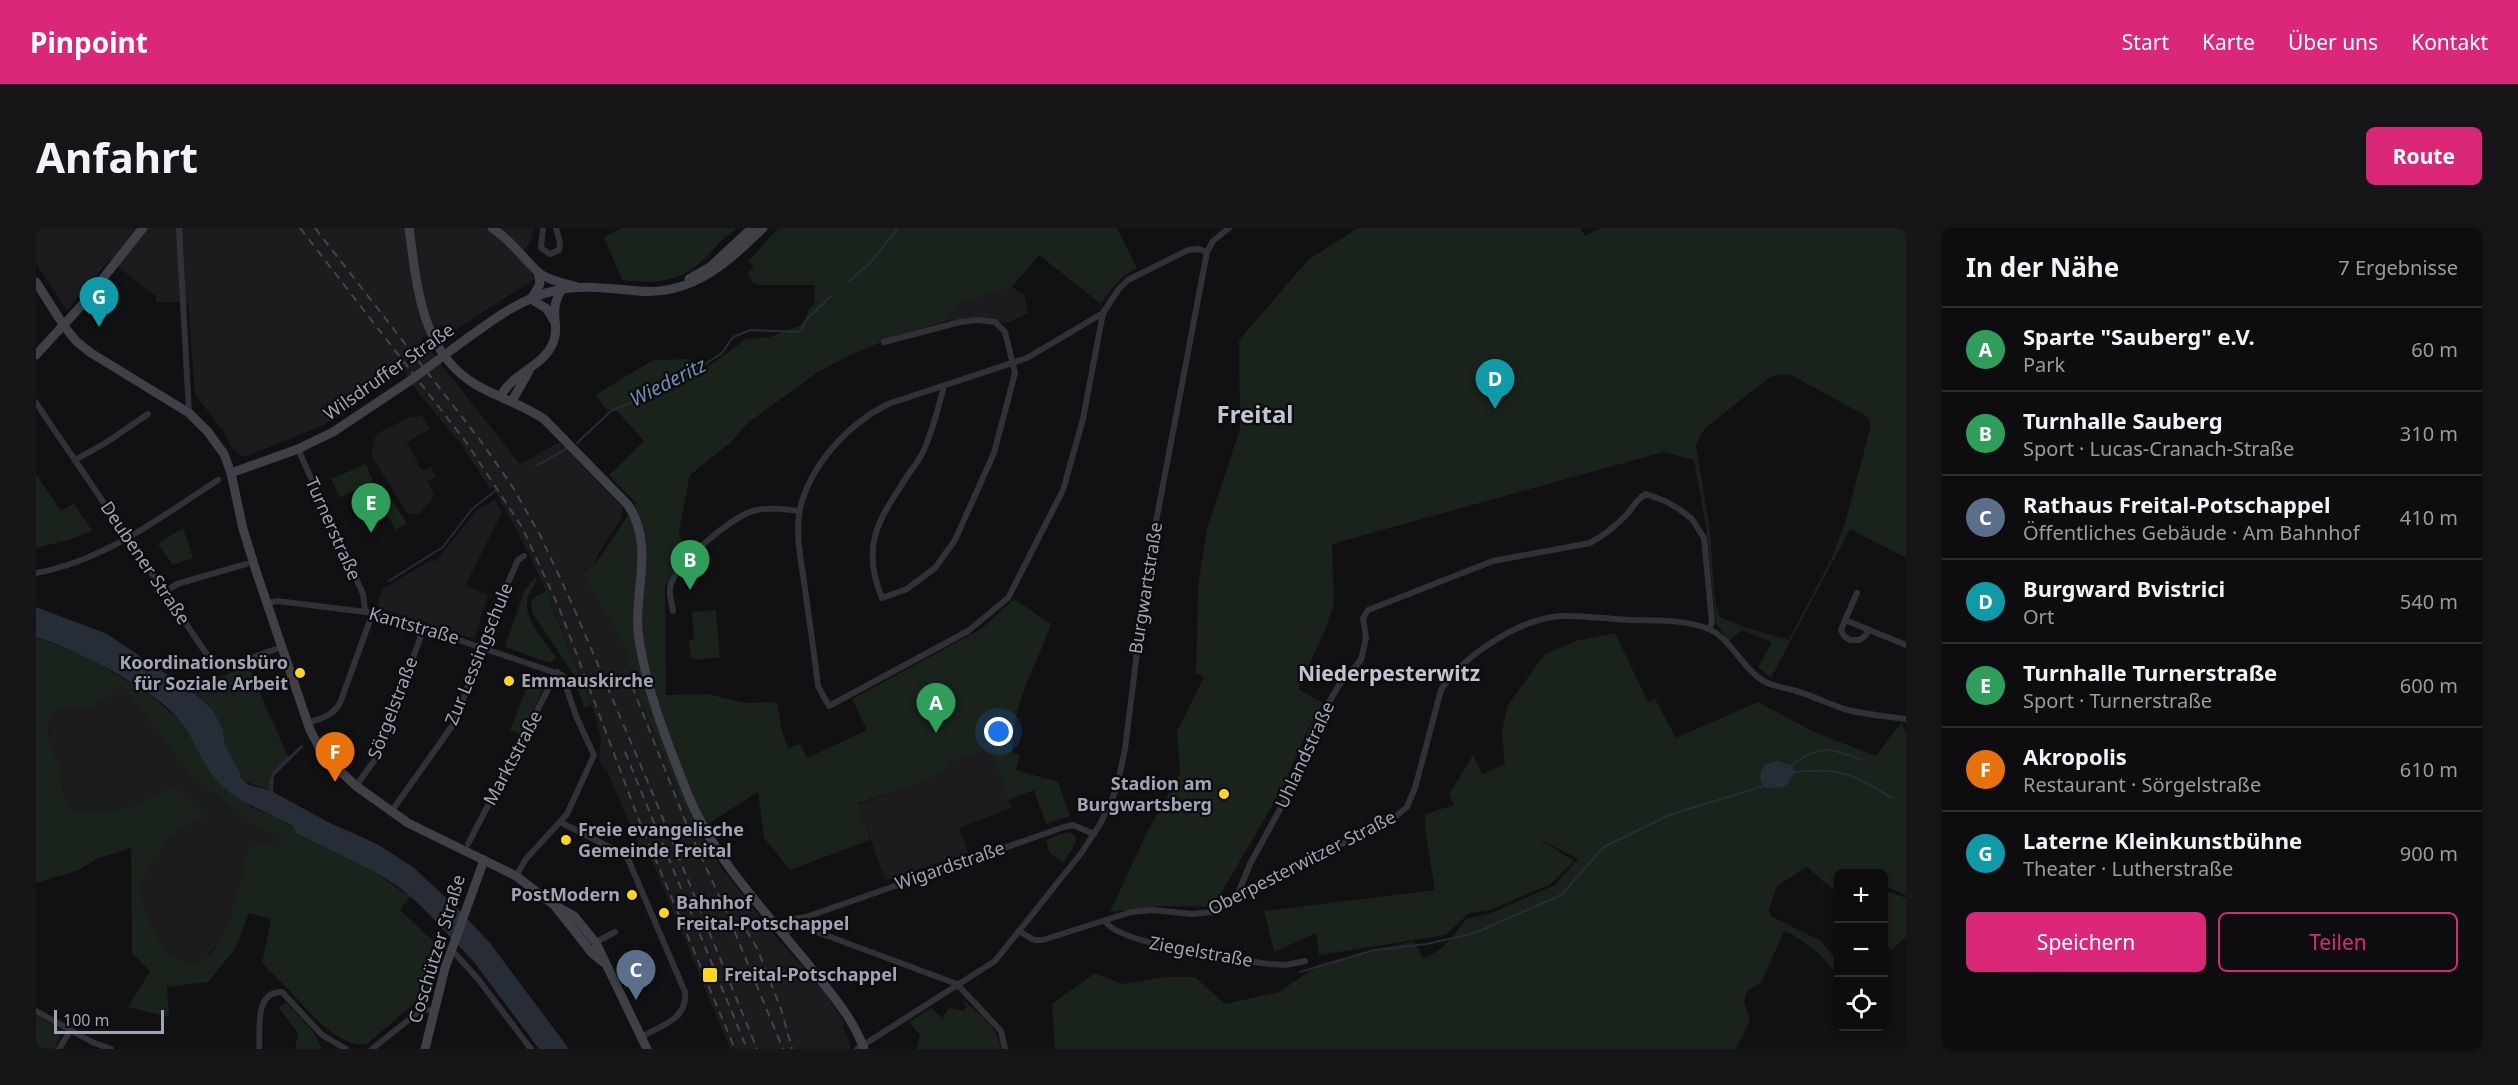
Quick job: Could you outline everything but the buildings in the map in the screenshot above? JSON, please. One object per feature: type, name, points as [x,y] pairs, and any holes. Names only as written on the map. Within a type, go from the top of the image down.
[{"type":"main road","points":[[36,355],[64,326],[143,228]]},
{"type":"main road","points":[[409,228],[419,300],[431,332],[451,362],[477,386],[534,412],[553,427],[628,505],[634,515],[643,551],[637,628],[657,713],[689,798],[704,828],[739,880],[830,989],[848,1016],[861,1048]]},
{"type":"main road","name":"Wilsdruffer Straße","points":[[492,228],[519,249],[538,272],[577,287]]},
{"type":"main road","name":"Wilsdruffer Straße","points":[[665,290],[710,267],[752,228]]},
{"type":"main road","name":"Wilsdruffer Straße","points":[[231,473],[298,449],[345,425],[502,313],[531,299],[561,289],[577,287],[596,286],[639,292],[681,288],[714,272],[763,228]]},
{"type":"main road","points":[[538,272],[540,284],[531,299],[547,309],[555,323]]},
{"type":"main road","points":[[36,282],[76,341],[91,353],[189,413],[213,438],[224,454],[231,473],[247,541],[267,603],[324,756],[356,786],[391,812],[414,826],[516,876],[581,923],[596,943],[603,963],[645,1035],[648,1049]]},
{"type":"main road","points":[[501,396],[511,382],[532,367],[549,350],[554,341],[553,306],[561,289]]},
{"type":"main road","points":[[512,401],[532,367]]},
{"type":"main road","name":"Coschützer Straße","points":[[425,1049],[453,945],[484,860]]},
{"type":"street","points":[[179,228],[189,413]]},
{"type":"street","points":[[543,228],[542,248],[550,254],[559,250],[560,243],[556,228]]},
{"type":"street","points":[[1103,313],[1014,364],[888,404],[868,414],[833,447],[807,486],[800,512],[798,541],[818,686],[829,706],[968,631],[1008,598],[1063,490],[1083,419],[1103,313],[1118,290],[1128,280],[1188,250],[1199,249],[1207,252],[1213,241],[1229,228]]},
{"type":"street","name":"Burgwartstraße","points":[[1019,931],[1094,834],[1118,782],[1125,749],[1148,564],[1207,252]]},
{"type":"street","points":[[884,342],[942,326],[970,321],[989,321],[1000,325],[1005,332],[1015,373],[994,453],[956,540],[935,568],[907,589],[882,598],[875,581],[872,554],[875,534],[881,515],[922,453],[944,386]]},
{"type":"street","name":"Deubener Straße","points":[[36,403],[129,537],[208,657],[220,667],[282,647]]},
{"type":"street","points":[[75,460],[107,442],[148,414]]},
{"type":"street","name":"Turnerstraße","points":[[298,449],[363,595],[365,610]]},
{"type":"street","points":[[36,573],[76,563],[129,537],[218,480]]},
{"type":"street","name":"Uhlandstraße","points":[[1235,898],[1250,864],[1290,791],[1311,733],[1339,686],[1361,660],[1366,638],[1363,618],[1365,614],[1387,602],[1493,561],[1590,543],[1602,537],[1628,513],[1641,497],[1646,495],[1679,509],[1692,519],[1704,538],[1712,622],[1709,628]]},
{"type":"street","points":[[673,611],[670,588],[674,577],[707,540],[730,522],[753,511],[777,508],[800,512]]},
{"type":"street","name":"Zur Lessingschule","points":[[391,812],[455,722],[482,646],[518,560],[524,556]]},
{"type":"street","points":[[164,593],[177,584],[246,564]]},
{"type":"street","points":[[1857,593],[1841,630],[1844,636],[1851,640],[1860,640],[1866,635],[1868,629]]},
{"type":"street","name":"Kantstraße","points":[[267,603],[277,601],[374,612],[556,672]]},
{"type":"street","points":[[311,722],[336,711],[374,612]]},
{"type":"street","name":"Oberpesterwitzer Straße","points":[[1019,931],[1034,940],[1043,940],[1121,914],[1141,911],[1205,914],[1218,909],[1264,880],[1389,822],[1407,807],[1429,742],[1441,690],[1449,678],[1471,658],[1522,626],[1539,620],[1569,616],[1672,621],[1709,628]]},
{"type":"street","points":[[1845,620],[1906,645]]},
{"type":"street","name":"Sörgelstraße","points":[[356,786],[379,754],[424,627]]},
{"type":"street","points":[[1709,628],[1761,680],[1771,685],[1796,691],[1846,710],[1906,719]]},
{"type":"street","points":[[516,876],[526,859],[567,814],[594,755],[576,716],[563,677],[556,672]]},
{"type":"street","name":"Marktstraße","points":[[468,844],[556,672]]},
{"type":"street","points":[[560,822],[625,855],[628,859],[685,992],[684,1008],[680,1015],[645,1035]]},
{"type":"street","name":"Wigardstraße","points":[[781,931],[788,920],[806,917],[1064,827],[1073,825],[1094,834]]},
{"type":"street","points":[[806,917],[810,927],[817,932],[957,984],[1001,1031],[1005,1049]]},
{"type":"street","name":"Ziegelstraße","points":[[1105,920],[1115,932],[1143,942],[1268,964],[1286,965],[1305,961]]},
{"type":"street","points":[[861,1048],[995,961],[1019,931]]},
{"type":"street","points":[[598,941],[615,932]]},
{"type":"street","points":[[453,945],[531,1049]]},
{"type":"street","points":[[259,1049],[262,1005],[270,995],[282,992],[322,1035],[346,1049]]},
{"type":"street","points":[[372,1049],[422,1009],[434,1011]]},
{"type":"street","points":[[36,1011],[70,1031],[111,1049]]},
{"type":"street","points":[[58,1049],[70,1031]]},
{"type":"shaded area","points":[[36,228],[534,228],[530,242],[520,257],[533,274],[533,280],[446,336],[443,324],[421,339],[520,464],[559,442],[623,508],[620,520],[599,553],[594,566],[582,570],[622,643],[634,683],[689,819],[724,871],[776,937],[822,988],[845,1024],[842,1026],[851,1049],[730,1049],[653,863],[646,849],[641,851],[606,768],[603,769],[599,759],[601,739],[595,715],[555,612],[530,556],[493,487],[490,489],[461,444],[420,395],[406,374],[401,370],[358,397],[344,414],[323,425],[247,456],[240,455],[231,447],[226,435],[195,394],[188,302],[156,302],[156,296],[109,260],[67,311],[36,263]]},
{"type":"shaded area","points":[[622,228],[737,228],[728,236],[726,235],[703,260],[682,275],[670,279],[641,281],[622,280],[604,237]]},
{"type":"shaded area","points":[[778,228],[1117,228],[1137,268],[1116,283],[1101,304],[1039,255],[1012,287],[962,303],[947,321],[893,337],[848,356],[818,372],[749,422],[731,442],[690,475],[679,532],[687,562],[665,586],[666,695],[706,694],[747,703],[777,702],[782,731],[788,748],[801,744],[807,758],[867,730],[852,699],[981,629],[1014,599],[1051,624],[1025,687],[1015,720],[1013,753],[1020,755],[1016,770],[1058,782],[1070,816],[1046,824],[1034,790],[1008,800],[989,749],[954,762],[938,776],[919,784],[858,803],[870,840],[790,870],[764,838],[758,792],[697,831],[689,819],[634,683],[622,643],[582,571],[594,566],[636,503],[609,475],[644,441],[617,411],[607,410],[595,395],[653,360],[691,359],[701,372],[746,339],[770,337],[804,324],[808,311],[814,305],[815,285],[759,285],[753,282],[747,274],[754,267],[749,261]]},
{"type":"shaded area","points":[[1358,228],[1580,228],[1585,236],[1600,228],[1906,228],[1906,558],[1850,529],[1771,678],[1758,667],[1772,642],[1742,630],[1729,641],[1716,624],[1706,526],[1694,460],[1663,452],[1332,544],[1334,603],[1325,630],[1298,689],[1323,703],[1307,731],[1282,789],[1213,907],[1163,906],[1110,912],[1147,832],[1180,773],[1177,732],[1204,677],[1196,673],[1198,586],[1207,529],[1240,428],[1239,340],[1308,260]],"holes":[[[1781,374],[1791,375],[1866,416],[1870,421],[1870,429],[1845,523],[1833,555],[1789,640],[1747,628],[1720,617],[1715,601],[1710,531],[1696,445],[1704,429],[1770,377]]]},
{"type":"shaded area","points":[[1012,287],[1024,295],[1029,313],[1005,324],[986,318],[947,321],[962,303]]},
{"type":"shaded area","points":[[422,416],[430,429],[407,442],[422,471],[431,467],[436,477],[427,481],[434,494],[431,501],[418,515],[407,513],[371,455],[376,434],[410,417]]},
{"type":"shaded area","points":[[366,464],[373,481],[340,498],[331,479]]},
{"type":"shaded area","points":[[36,474],[61,511],[74,503],[92,531],[36,548]]},
{"type":"shaded area","points":[[385,489],[405,520],[405,525],[396,530],[378,499],[379,491]]},
{"type":"shaded area","points":[[495,499],[502,512],[465,586],[488,595],[474,639],[377,607],[382,590],[432,559],[435,562],[476,511]]},
{"type":"shaded area","points":[[183,528],[193,558],[173,565],[158,544]]},
{"type":"shaded area","points":[[535,576],[537,579],[528,599],[527,608],[532,623],[556,657],[550,663],[505,647],[524,592]]},
{"type":"shaded area","points":[[546,591],[591,705],[584,708],[573,674],[533,614],[531,604],[533,598]]},
{"type":"shaded area","points":[[36,607],[107,634],[190,690],[213,710],[223,730],[225,745],[241,774],[240,777],[249,785],[269,790],[269,782],[275,770],[301,745],[304,746],[274,776],[273,792],[330,823],[377,844],[413,867],[490,943],[569,1049],[539,1049],[474,962],[420,905],[399,887],[373,871],[296,833],[294,827],[231,794],[210,772],[181,722],[154,697],[114,672],[36,637]]},
{"type":"shaded area","points":[[716,610],[720,657],[695,660],[691,658],[689,640],[694,639],[692,612]]},
{"type":"shaded area","points":[[1615,633],[1648,702],[1655,699],[1676,738],[1758,702],[1814,732],[1876,756],[1902,722],[1906,734],[1906,895],[1888,888],[1888,869],[1834,869],[1834,890],[1807,867],[1777,886],[1769,910],[1771,916],[1821,941],[1834,957],[1834,972],[1814,950],[1800,939],[1784,931],[1761,983],[1747,991],[1744,1002],[1750,1021],[1736,1049],[1055,1049],[1052,1004],[1095,973],[1123,984],[1165,977],[1195,977],[1225,1004],[1279,992],[1320,964],[1414,941],[1423,959],[1447,942],[1466,919],[1491,913],[1555,885],[1578,859],[1541,840],[1574,861],[1551,884],[1490,910],[1469,913],[1446,935],[1319,955],[1316,933],[1274,952],[1264,911],[1435,890],[1426,836],[1425,814],[1454,805],[1449,794],[1473,755],[1482,774],[1505,764],[1502,732],[1507,706],[1545,654],[1576,641]]},
{"type":"shaded area","points":[[36,637],[85,656],[145,691],[180,720],[206,765],[251,807],[279,818],[323,846],[373,871],[410,897],[400,910],[441,948],[442,954],[429,991],[367,1044],[356,1044],[334,1034],[323,1025],[262,963],[271,919],[249,913],[235,949],[208,982],[167,987],[169,1017],[128,1007],[150,971],[132,953],[131,848],[96,859],[79,870],[36,883]],"holes":[[[122,685],[190,774],[254,825],[279,836],[277,846],[250,841],[234,905],[221,938],[213,951],[204,959],[186,964],[167,953],[156,935],[144,909],[141,884],[166,842],[193,820],[209,817],[172,786],[127,808],[102,811],[73,809],[64,796],[60,764],[51,749],[47,727],[52,715],[65,707],[91,709]]]},
{"type":"shaded area","points":[[248,665],[288,757],[274,771],[270,790],[240,777],[241,774],[225,745],[223,730],[213,710],[190,690]]},
{"type":"shaded area","points":[[122,684],[190,774],[254,825],[280,836],[277,846],[231,913],[222,938],[205,959],[186,965],[167,953],[156,935],[144,909],[141,884],[166,842],[193,820],[208,817],[161,791],[127,808],[102,811],[73,809],[64,796],[60,764],[51,749],[47,727],[52,715],[65,707],[91,709]]},
{"type":"shaded area","points":[[528,684],[543,690],[521,735],[510,730]]},
{"type":"shaded area","points":[[989,749],[1011,808],[959,828],[968,853],[885,880],[858,804],[919,784],[938,776],[954,762]]},
{"type":"shaded area","points":[[1777,761],[1792,765],[1795,772],[1786,787],[1767,788],[1761,780],[1761,771],[1764,765]]},
{"type":"shaded area","points":[[1067,832],[1075,835],[1076,843],[1063,863],[1049,852],[1046,840]]},
{"type":"shaded area","points":[[1888,891],[1906,898],[1906,937],[1891,950],[1888,946]]},
{"type":"shaded area","points":[[965,1001],[992,1028],[1001,1049],[916,1049],[920,1035],[909,1022],[931,1008],[942,1018],[949,1008],[964,1011]]},
{"type":"shaded area","points":[[287,1003],[315,1034],[322,1049],[295,1049],[298,1033],[278,1007]]},
{"type":"shaded area","points":[[36,1015],[63,1031],[54,1049],[36,1049]]},
{"type":"waterway","name":"Wiederitz","points":[[849,281],[871,262],[898,228]]},
{"type":"waterway","name":"Wiederitz","points":[[577,443],[611,411],[705,364],[722,353],[733,337],[751,330],[798,332],[805,321],[831,296]]},
{"type":"waterway","name":"Wiederitz","points":[[536,466],[566,449]]},
{"type":"waterway","name":"Wiederitz","points":[[389,581],[443,547],[472,509],[495,491]]},
{"type":"waterway","points":[[1792,765],[1810,753],[1826,750],[1862,760]]},
{"type":"waterway","points":[[1794,772],[1824,771],[1846,774],[1892,798]]},
{"type":"waterway","points":[[1300,972],[1374,950],[1427,944],[1475,933],[1561,895],[1604,847],[1669,815],[1764,786]]},
{"type":"railway","points":[[300,228],[466,442],[522,527],[560,610],[637,815],[735,1049]]},
{"type":"railway","points":[[315,228],[480,440],[512,486],[540,535],[573,606],[652,792],[757,1049]]},
{"type":"railway","points":[[632,686],[688,828],[726,911],[783,1049]]},
{"type":"railway","points":[[625,752],[747,1049]]},
{"type":"railway","points":[[739,918],[757,948],[781,1009],[792,1049]]},
{"type":"place","name":"Laterne Kleinkunstbühne","points":[[99,327]]},
{"type":"place","name":"Burgward Bvistrici","points":[[1495,409]]},
{"type":"place","name":"Turnhalle Turnerstraße","points":[[371,533]]},
{"type":"place","name":"Turnhalle Sauberg","points":[[690,590]]},
{"type":"place","name":"Koordinationsbüro für Soziale Arbeit","points":[[300,673]]},
{"type":"place","name":"Emmauskirche","points":[[509,681]]},
{"type":"place","name":"Sparte \"Sauberg\" e.V.","points":[[936,733]]},
{"type":"place","name":"Akropolis","points":[[335,782]]},
{"type":"place","name":"Stadion am Burgwartsberg","points":[[1224,794]]},
{"type":"place","name":"Freie evangelische Gemeinde Freital","points":[[566,840]]},
{"type":"place","name":"PostModern","points":[[632,895]]},
{"type":"place","name":"Bahnhof Freital-Potschappel","points":[[664,913]]},
{"type":"place","name":"Freital-Potschappel","points":[[710,975]]},
{"type":"place","name":"Rathaus Freital-Potschappel","points":[[636,1000]]},
{"type":"district","name":"Freital","points":[[1255,415]]},
{"type":"district","name":"Niederpesterwitz","points":[[1389,674]]}]
